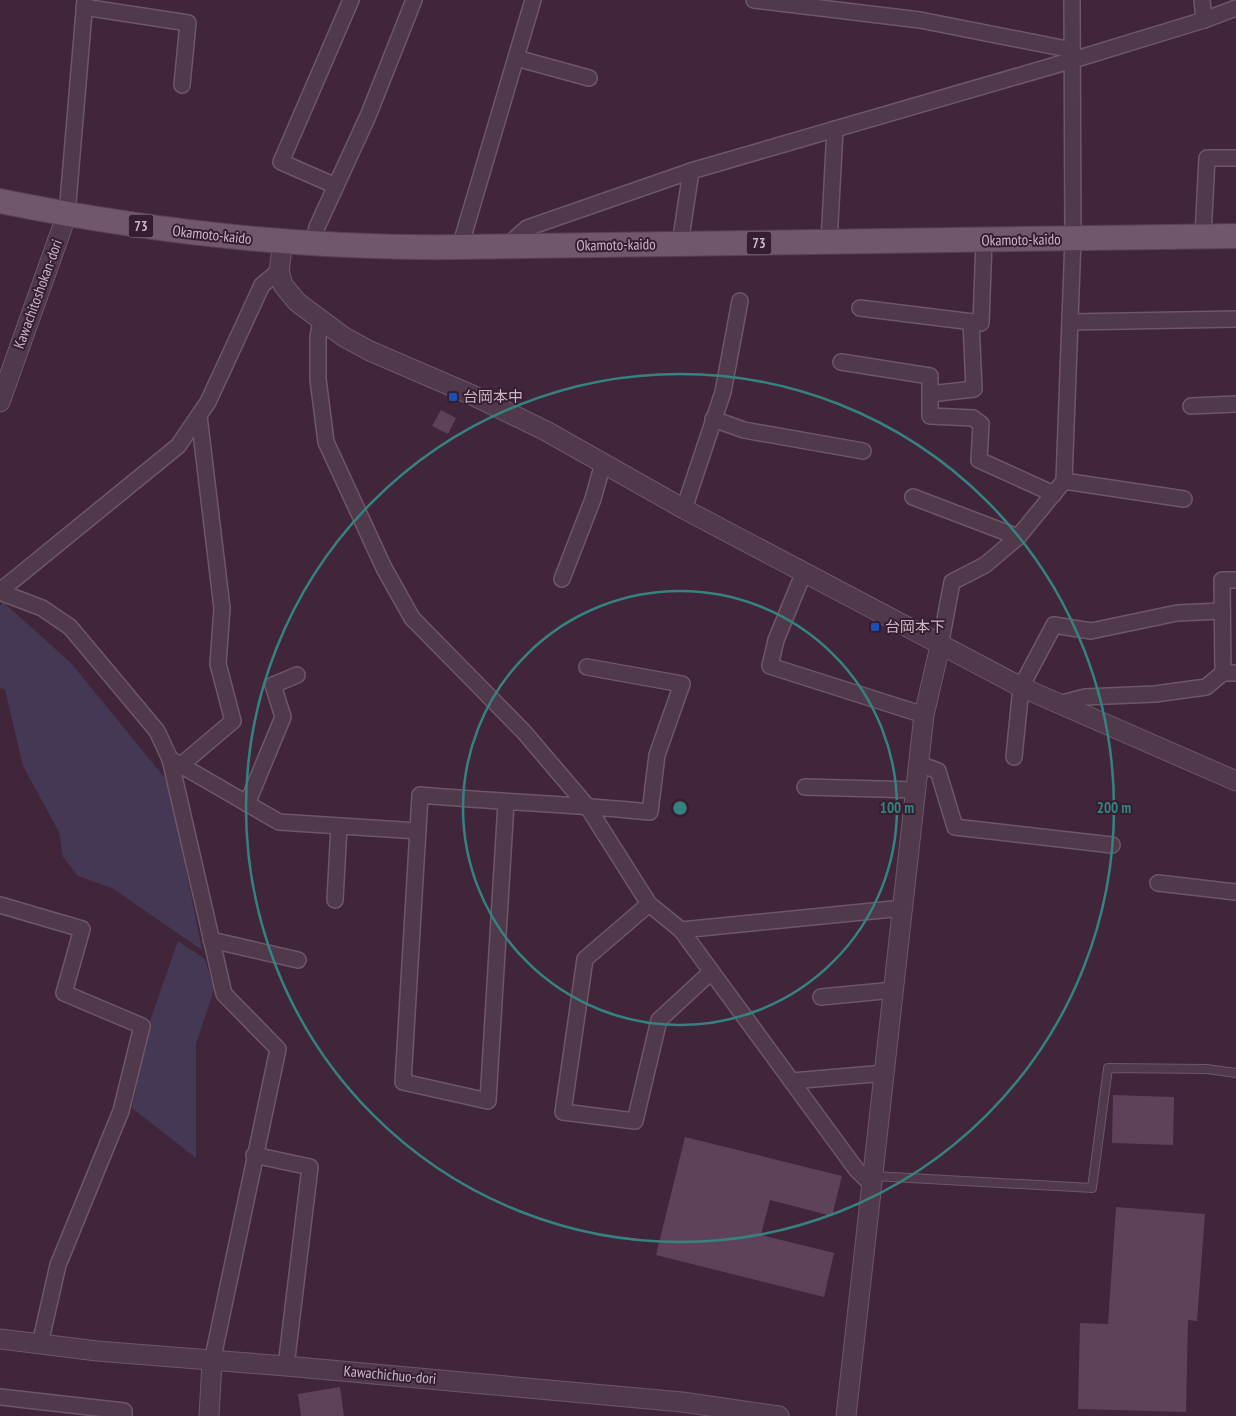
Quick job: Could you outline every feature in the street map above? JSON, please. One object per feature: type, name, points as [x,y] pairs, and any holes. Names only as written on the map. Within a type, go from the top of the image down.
[{"type":"main road","name":"Okamoto-kaido","points":[[0,201],[67,214],[187,232],[313,244],[506,247],[1236,236]]},
{"type":"street","points":[[336,186],[282,162],[351,0]]},
{"type":"street","points":[[313,244],[317,227],[368,116],[414,0]]},
{"type":"street","points":[[460,247],[533,0]]},
{"type":"street","points":[[754,0],[920,20],[1072,55]]},
{"type":"street","points":[[846,1416],[924,715],[952,582],[984,565],[1018,537],[1064,481],[1073,239],[1072,0]]},
{"type":"street","points":[[1202,0],[1204,20]]},
{"type":"street","points":[[67,214],[85,4],[188,23],[182,86]]},
{"type":"street","points":[[506,247],[527,228],[691,171],[835,129],[1072,55],[1204,20],[1236,8]]},
{"type":"street","points":[[516,58],[589,78]]},
{"type":"street","points":[[829,242],[835,129]]},
{"type":"street","points":[[1203,236],[1207,158],[1236,158]]},
{"type":"street","points":[[680,244],[691,171]]},
{"type":"street","name":"Kawachitoshokan-dori","points":[[0,402],[67,214]]},
{"type":"street","points":[[860,308],[981,324],[984,241]]},
{"type":"street","points":[[283,242],[279,271],[282,285],[289,294],[321,320],[370,351],[516,416],[684,509],[940,646],[1021,687],[1236,781]]},
{"type":"street","points":[[209,1416],[212,1362],[278,1049],[224,994],[211,940],[175,762],[157,731],[70,627],[42,608],[0,591],[178,446],[208,402],[262,285],[279,271]]},
{"type":"street","points":[[684,509],[723,392],[740,300]]},
{"type":"street","points":[[1070,322],[1236,319]]},
{"type":"street","points":[[321,320],[318,337],[318,378],[326,442],[384,568],[412,618],[524,732],[586,806],[649,904],[680,930],[856,1169],[873,1180]]},
{"type":"street","points":[[930,394],[974,390],[971,322]]},
{"type":"street","points":[[841,362],[930,376],[930,416],[973,418],[981,424],[979,460],[1054,494]]},
{"type":"street","points":[[1191,406],[1236,404]]},
{"type":"street","points":[[175,762],[233,721],[218,664],[222,608],[199,416]]},
{"type":"street","points":[[713,420],[744,430],[864,451]]},
{"type":"street","points":[[562,579],[593,499],[603,463]]},
{"type":"street","points":[[1064,481],[1184,499]]},
{"type":"street","points":[[913,497],[1018,537]]},
{"type":"street","points":[[804,572],[776,640],[770,666],[924,715]]},
{"type":"street","points":[[1058,704],[1085,697],[1155,694],[1206,686],[1229,673],[1222,611],[1222,580],[1236,580]]},
{"type":"street","points":[[1014,757],[1021,687],[1054,625],[1091,631],[1177,613],[1222,611]]},
{"type":"street","points":[[506,803],[488,1101],[403,1082],[420,795],[506,803],[586,806],[650,812],[657,755],[682,684],[587,667]]},
{"type":"street","points":[[247,804],[283,717],[273,685],[297,675]]},
{"type":"street","points":[[175,762],[279,822],[418,831]]},
{"type":"street","points":[[919,764],[938,771],[955,827],[1112,845]]},
{"type":"street","points":[[805,787],[916,790]]},
{"type":"street","points":[[335,900],[339,826]]},
{"type":"street","points":[[1158,883],[1236,892]]},
{"type":"street","points":[[649,904],[585,959],[563,1112],[635,1121],[659,1020],[711,972]]},
{"type":"street","points":[[0,905],[82,929],[64,993],[142,1026],[121,1111],[58,1265],[40,1344]]},
{"type":"street","points":[[680,930],[903,908]]},
{"type":"street","points":[[211,940],[298,960]]},
{"type":"street","points":[[821,997],[894,990]]},
{"type":"street","points":[[792,1081],[885,1073]]},
{"type":"street","points":[[254,1156],[310,1166],[286,1366]]},
{"type":"street","name":"Kawachichuo-dori","points":[[0,1339],[212,1362],[286,1366],[682,1402],[779,1416]]},
{"type":"street","points":[[0,1397],[124,1411],[124,1416]]},
{"type":"lane","points":[[873,1180],[1092,1188],[1108,1068],[1207,1069],[1236,1073]]},
{"type":"shaded area","points":[[3,602],[71,663],[169,783],[202,950],[112,888],[78,876],[63,857],[59,832],[23,766],[5,690],[0,688],[0,606]]},
{"type":"shaded area","points":[[178,941],[205,959],[214,989],[196,1044],[196,1158],[132,1108],[151,1018]]},
{"type":"building","points":[[441,410],[456,418],[448,434],[432,426]]},
{"type":"building","points":[[1113,1095],[1174,1097],[1173,1145],[1112,1143]]},
{"type":"building","points":[[685,1137],[842,1176],[832,1216],[770,1200],[761,1235],[834,1253],[824,1297],[656,1255]]},
{"type":"building","points":[[1116,1207],[1205,1214],[1197,1321],[1188,1320],[1186,1412],[1078,1409],[1080,1323],[1108,1324]]},
{"type":"building","points":[[340,1387],[344,1416],[301,1416],[298,1394]]},
{"type":"place","name":"台岡本中","points":[[453,397]]},
{"type":"place","name":"台岡本下","points":[[875,627]]}]
